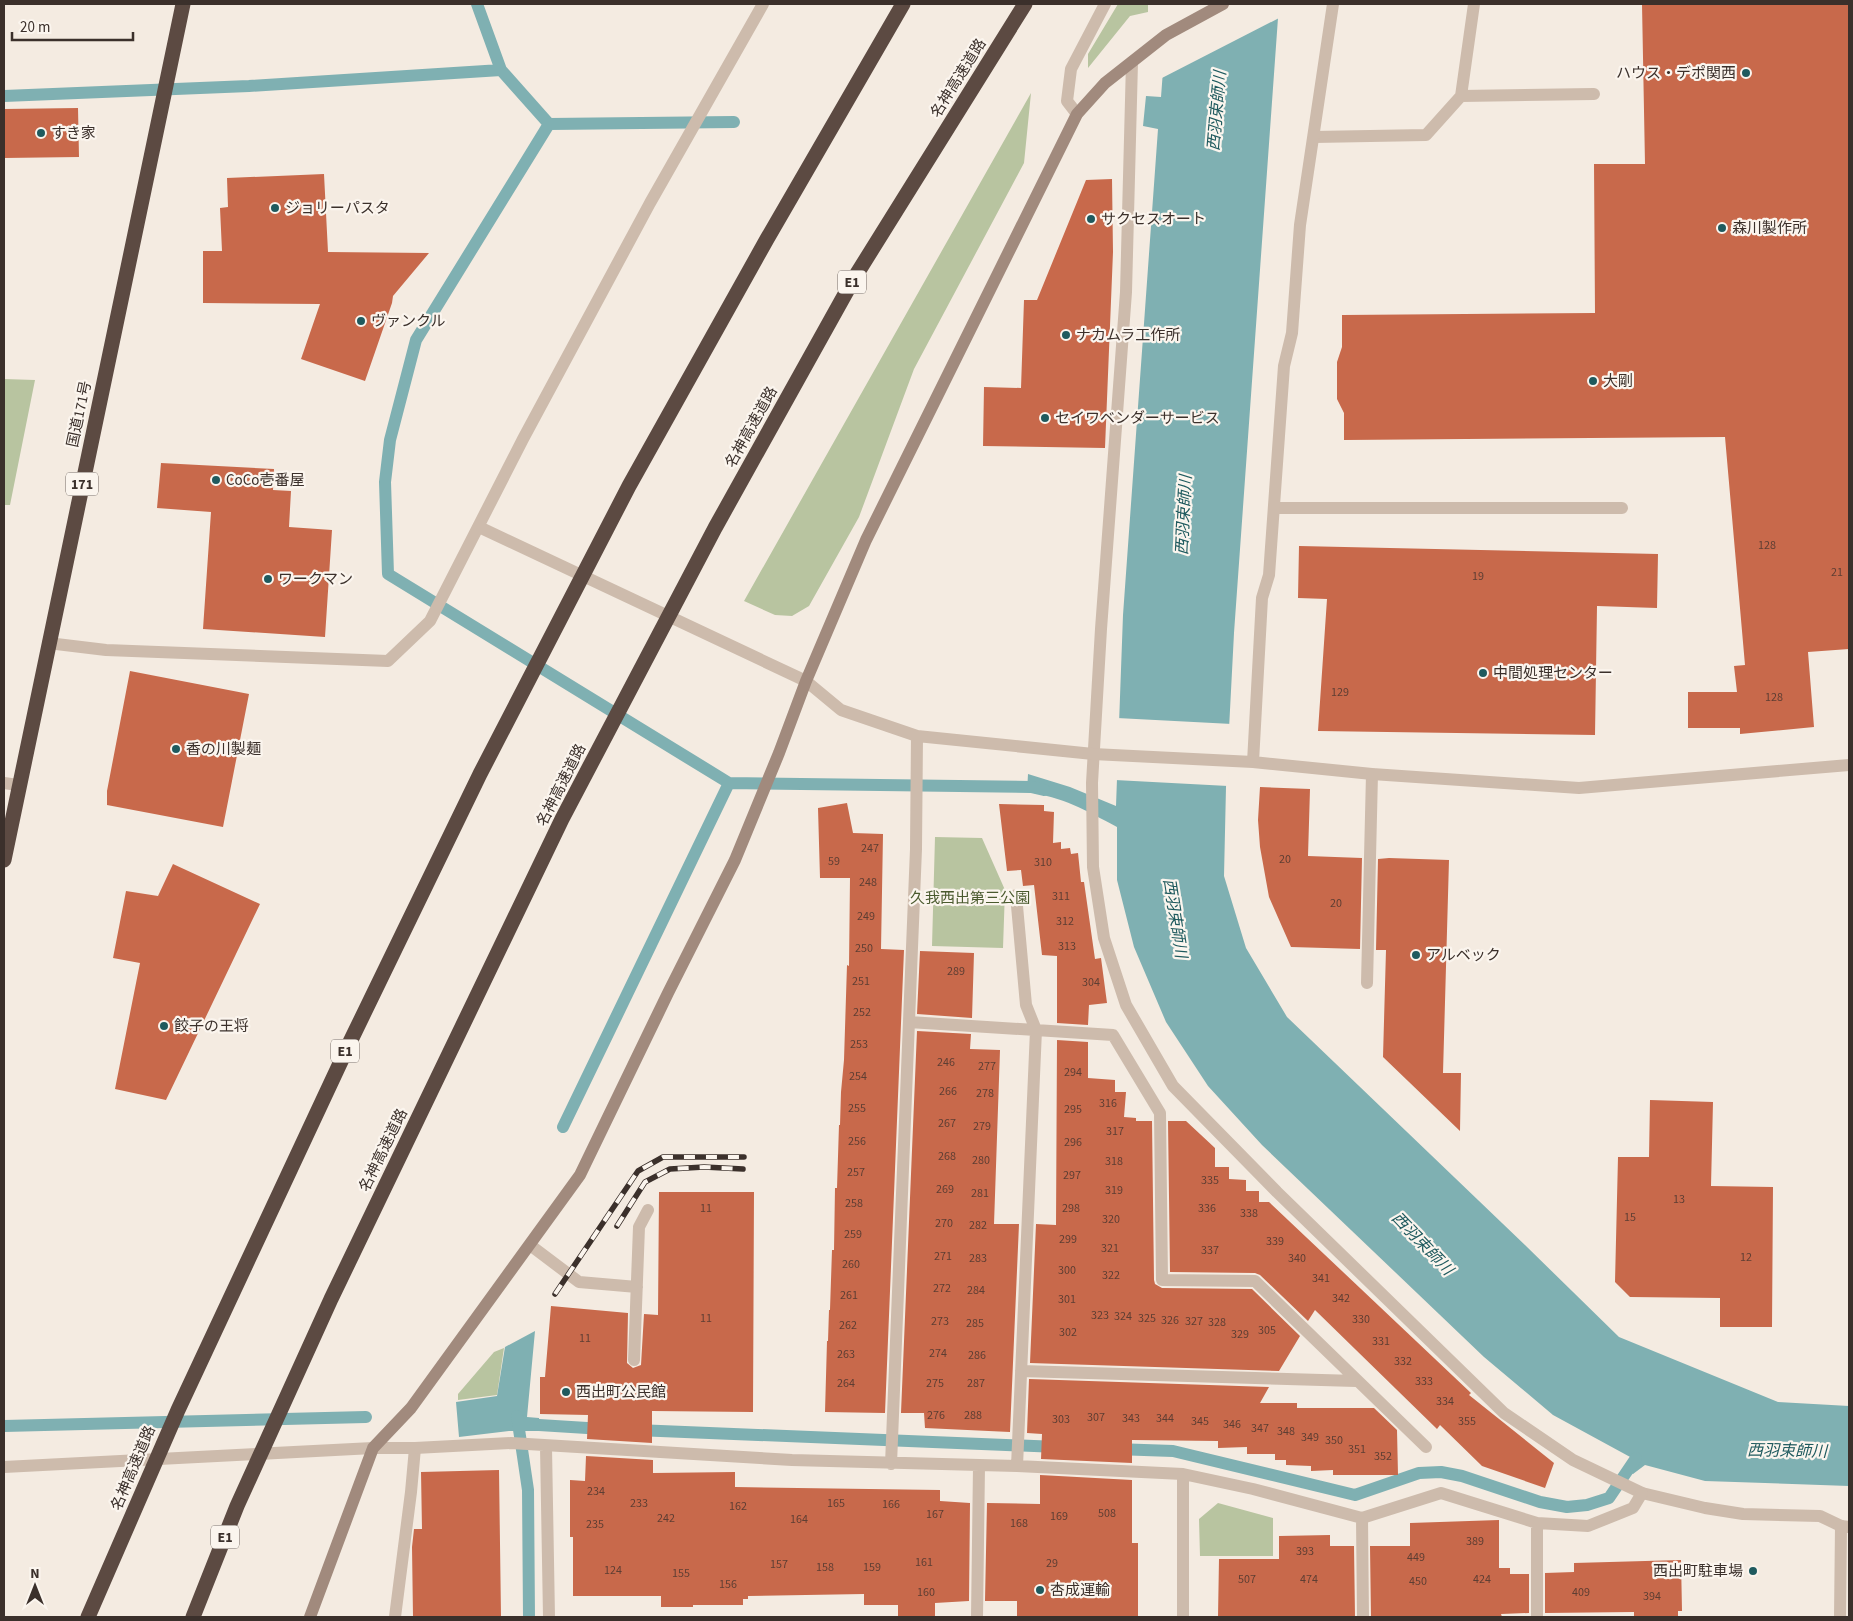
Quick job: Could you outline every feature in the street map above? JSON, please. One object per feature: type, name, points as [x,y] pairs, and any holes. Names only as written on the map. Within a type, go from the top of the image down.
[{"type":"highway","name":"国道171号","points":[[4,860],[11,784],[48,643],[183,4]]},
{"type":"highway","name":"名神高速道路","points":[[88,1617],[178,1410],[350,1042],[480,774],[629,486],[767,239],[903,4]]},
{"type":"highway","name":"名神高速道路","points":[[194,1617],[237,1506],[331,1299],[558,828],[693,569],[853,280],[1025,4]]},
{"type":"street","points":[[48,643],[106,650],[388,661],[430,621],[522,439],[684,141],[763,4]]},
{"type":"street","points":[[1077,114],[1067,101],[1071,69],[1105,4]]},
{"type":"street","points":[[310,1617],[373,1448],[411,1408],[580,1175],[735,860],[775,764],[806,681],[866,540],[1077,114],[1104,83],[1166,35],[1223,4]]},
{"type":"street","points":[[1253,762],[1262,598],[1268,575],[1284,366],[1292,333],[1300,225],[1333,4]]},
{"type":"street","points":[[1314,136],[1426,135],[1461,96],[1474,4]]},
{"type":"street","points":[[1132,62],[1126,292],[1092,783],[1093,867],[1104,938],[1126,1005],[1174,1086],[1277,1192],[1504,1413],[1573,1460],[1642,1493],[1705,1508],[1743,1514],[1820,1516],[1845,1526],[1840,1617]]},
{"type":"street","points":[[1461,96],[1594,94]]},
{"type":"street","points":[[1274,508],[1622,508]]},
{"type":"street","points":[[479,527],[806,681],[841,710],[917,736],[1093,754],[1253,762],[1372,774],[1579,788],[1849,765]]},
{"type":"street","points":[[891,1464],[909,1022],[918,762],[917,736]]},
{"type":"street","points":[[1367,983],[1372,774]]},
{"type":"street","points":[[1016,895],[1026,1005],[1036,1030],[1017,1466]]},
{"type":"street","points":[[909,1022],[1113,1035],[1160,1113],[1162,1280],[1255,1281],[1426,1447]]},
{"type":"street","points":[[634,1360],[639,1227],[648,1210]]},
{"type":"street","points":[[530,1245],[579,1282],[637,1287]]},
{"type":"street","points":[[1021,1371],[1356,1381]]},
{"type":"street","points":[[4,1467],[373,1448],[415,1448],[511,1443],[792,1460],[1017,1466],[1183,1474],[1253,1489],[1362,1518],[1441,1493],[1537,1523],[1588,1526],[1633,1508],[1642,1493]]},
{"type":"street","points":[[542,1446],[549,1617]]},
{"type":"street","points":[[395,1617],[415,1448]]},
{"type":"street","points":[[977,1617],[980,1466]]},
{"type":"street","points":[[1182,1617],[1183,1474]]},
{"type":"street","points":[[1362,1518],[1363,1617]]},
{"type":"street","points":[[1537,1523],[1537,1617]]},
{"type":"green space","points":[[1118,4],[1148,4],[1148,12],[1130,16],[1088,68],[1088,54]]},
{"type":"green space","points":[[1031,93],[1024,163],[914,369],[859,517],[809,606],[792,616],[775,615],[744,601]]},
{"type":"green space","points":[[4,379],[35,380],[10,505],[4,505]]},
{"type":"green space","name":"久我西出第三公園","points":[[935,837],[982,838],[1005,890],[1003,948],[932,946]]},
{"type":"green space","points":[[504,1348],[497,1395],[458,1400],[458,1394],[494,1352]]},
{"type":"green space","points":[[1218,1503],[1273,1518],[1273,1556],[1200,1556],[1199,1519]]},
{"type":"water","name":"西羽束師川","points":[[1168,4],[1279,4],[1234,633],[1226,787],[1224,876],[1246,948],[1287,1017],[1619,1337],[1778,1402],[1849,1406],[1849,1486],[1705,1481],[1645,1465],[1633,1474],[1625,1470],[1632,1458],[1553,1415],[1484,1357],[1262,1145],[1208,1086],[1166,1022],[1134,947],[1117,880],[1117,827],[1063,801],[1027,792],[1028,774],[1070,787],[1116,806],[1123,615],[1158,129],[1143,126],[1146,96],[1161,97]]},
{"type":"water","points":[[535,1331],[527,1417],[539,1418],[540,1431],[509,1431],[459,1437],[456,1402],[497,1396],[505,1347]]},
{"type":"pier","points":[[1166,4],[1282,4],[1281,17],[1160,79]]},
{"type":"pier","points":[[1117,718],[1232,724],[1228,786],[1115,780]]},
{"type":"building","points":[[1642,4],[1849,4],[1849,649],[1808,652],[1814,727],[1740,734],[1740,728],[1688,728],[1688,692],[1737,692],[1734,666],[1745,665],[1725,437],[1344,440],[1344,413],[1337,399],[1337,362],[1342,347],[1342,315],[1595,313],[1594,164],[1645,164]]},
{"type":"building","name":"すき家","points":[[78,108],[79,157],[4,158],[4,109]]},
{"type":"building","name":"ヴァンクル","points":[[324,174],[328,252],[429,253],[393,296],[365,381],[301,359],[320,304],[203,303],[203,251],[222,251],[220,208],[228,207],[227,178]]},
{"type":"building","points":[[1112,179],[1113,252],[1105,448],[983,446],[984,387],[1021,388],[1024,300],[1037,300],[1086,180]]},
{"type":"building","name":"ワークマン","points":[[161,463],[274,469],[273,490],[291,491],[289,527],[332,530],[325,637],[203,629],[211,512],[157,508]]},
{"type":"building","points":[[1299,546],[1658,554],[1657,608],[1597,606],[1595,735],[1318,731],[1327,599],[1298,598]]},
{"type":"building","name":"香の川製麺","points":[[130,671],[249,694],[223,827],[107,805],[107,791]]},
{"type":"building","points":[[1260,787],[1310,789],[1308,856],[1362,858],[1360,949],[1291,947],[1269,897],[1260,847],[1258,820]]},
{"type":"building","points":[[847,803],[853,833],[883,834],[881,949],[904,950],[885,1413],[825,1412],[832,1250],[834,1250],[835,1188],[837,1188],[844,1060],[847,965],[849,966],[850,878],[820,878],[818,808]]},
{"type":"building","points":[[999,804],[1044,805],[1044,811],[1054,812],[1053,843],[1061,842],[1061,849],[1070,848],[1071,854],[1078,853],[1081,882],[1084,882],[1095,959],[1101,958],[1107,1003],[1089,1005],[1088,1025],[1057,1023],[1057,956],[1042,955],[1034,885],[1023,886],[1021,870],[1007,871]]},
{"type":"building","name":"アルベック","points":[[1378,859],[1449,860],[1443,1073],[1461,1073],[1460,1131],[1383,1057],[1386,950],[1376,950]]},
{"type":"building","name":"餃子の王将","points":[[173,864],[260,904],[166,1100],[115,1089],[140,963],[113,958],[126,891],[158,896]]},
{"type":"building","points":[[920,951],[974,953],[972,1018],[917,1014]]},
{"type":"building","points":[[917,1031],[971,1034],[970,1049],[1000,1050],[994,1224],[1019,1224],[1010,1432],[925,1428],[924,1413],[901,1413]]},
{"type":"building","points":[[1057,1040],[1088,1042],[1088,1078],[1115,1080],[1115,1092],[1126,1092],[1124,1117],[1136,1118],[1136,1121],[1152,1121],[1155,1284],[1162,1288],[1252,1289],[1300,1336],[1279,1371],[1030,1363],[1036,1224],[1056,1225]]},
{"type":"building","points":[[1650,1100],[1713,1102],[1711,1186],[1773,1187],[1772,1327],[1720,1327],[1720,1298],[1630,1297],[1615,1282],[1618,1157],[1649,1157]]},
{"type":"building","points":[[1168,1121],[1186,1121],[1215,1148],[1215,1167],[1229,1167],[1229,1179],[1246,1180],[1246,1191],[1259,1191],[1259,1202],[1269,1202],[1471,1393],[1469,1395],[1554,1463],[1545,1488],[1482,1466],[1440,1425],[1437,1429],[1315,1310],[1308,1321],[1260,1275],[1255,1273],[1170,1272]]},
{"type":"building","points":[[659,1192],[754,1192],[753,1412],[652,1411],[652,1443],[587,1439],[588,1415],[540,1414],[540,1377],[545,1377],[551,1306],[628,1313],[627,1363],[633,1368],[641,1365],[644,1314],[658,1315]]},
{"type":"building","points":[[1029,1379],[1269,1387],[1260,1403],[1297,1403],[1297,1408],[1374,1408],[1397,1430],[1398,1475],[1333,1475],[1333,1470],[1311,1471],[1311,1466],[1286,1465],[1286,1460],[1275,1460],[1275,1454],[1247,1454],[1247,1447],[1218,1448],[1218,1441],[1132,1440],[1132,1463],[1041,1459],[1042,1434],[1027,1433]]},
{"type":"building","points":[[586,1456],[653,1460],[653,1473],[735,1472],[735,1487],[940,1490],[940,1501],[970,1503],[969,1601],[935,1603],[935,1617],[898,1617],[898,1605],[864,1605],[864,1594],[748,1596],[748,1599],[743,1599],[743,1605],[693,1605],[693,1607],[661,1607],[661,1596],[573,1596],[573,1537],[570,1537],[570,1480],[585,1481]]},
{"type":"building","points":[[499,1470],[501,1617],[413,1617],[412,1547],[414,1529],[422,1529],[421,1472]]},
{"type":"building","points":[[1040,1475],[1132,1480],[1132,1543],[1138,1543],[1138,1617],[1017,1617],[1017,1601],[985,1601],[987,1503],[1040,1504]]},
{"type":"building","points":[[1499,1520],[1499,1568],[1510,1568],[1510,1574],[1529,1574],[1529,1613],[1501,1614],[1502,1617],[1371,1617],[1370,1546],[1410,1546],[1410,1523]]},
{"type":"building","points":[[1330,1535],[1330,1546],[1354,1546],[1355,1617],[1218,1617],[1219,1559],[1279,1559],[1279,1536]]},
{"type":"building","points":[[1681,1560],[1682,1611],[1678,1611],[1678,1617],[1634,1617],[1634,1612],[1545,1613],[1545,1573],[1574,1572],[1574,1563]]},
{"type":"waterway","points":[[477,4],[501,70],[549,124],[734,122]]},
{"type":"waterway","points":[[4,96],[249,86],[501,70]]},
{"type":"waterway","points":[[549,124],[416,340],[390,440],[385,482],[388,574],[729,783]]},
{"type":"waterway","points":[[563,1127],[729,783],[1031,787],[1044,790]]},
{"type":"waterway","points":[[517,1416],[528,1490],[529,1617]]},
{"type":"waterway","points":[[4,1426],[366,1417]]},
{"type":"waterway","points":[[523,1424],[603,1429]]},
{"type":"waterway","points":[[636,1430],[1058,1447]]},
{"type":"waterway","points":[[1115,1449],[1173,1451],[1355,1495],[1419,1473],[1441,1472],[1462,1476],[1540,1502],[1567,1507],[1587,1505],[1609,1498],[1636,1458]]},
{"type":"railway","points":[[555,1294],[638,1171],[663,1157],[744,1157]]},
{"type":"railway","points":[[617,1226],[645,1182],[670,1169],[704,1167],[743,1169]]},
{"type":"place","name":"ハウス・デポ関西","points":[[1746,73]]},
{"type":"place","name":"すき家","points":[[41,133]]},
{"type":"place","name":"ジョリーパスタ","points":[[275,208]]},
{"type":"place","name":"サクセスオート","points":[[1091,219]]},
{"type":"place","name":"森川製作所","points":[[1722,228]]},
{"type":"place","name":"ヴァンクル","points":[[361,321]]},
{"type":"place","name":"ナカムラ工作所","points":[[1066,335]]},
{"type":"place","name":"大剛","points":[[1593,381]]},
{"type":"place","name":"セイワベンダーサービス","points":[[1045,418]]},
{"type":"place","name":"CoCo壱番屋","points":[[216,480]]},
{"type":"place","name":"ワークマン","points":[[268,579]]},
{"type":"place","name":"中間処理センター","points":[[1483,673]]},
{"type":"place","name":"香の川製麺","points":[[176,749]]},
{"type":"place","name":"アルベック","points":[[1416,955]]},
{"type":"place","name":"餃子の王将","points":[[164,1026]]},
{"type":"place","name":"西出町公民館","points":[[566,1392]]},
{"type":"place","name":"西出町駐車場","points":[[1753,1571]]},
{"type":"place","name":"杏成運輸","points":[[1040,1590]]}]
